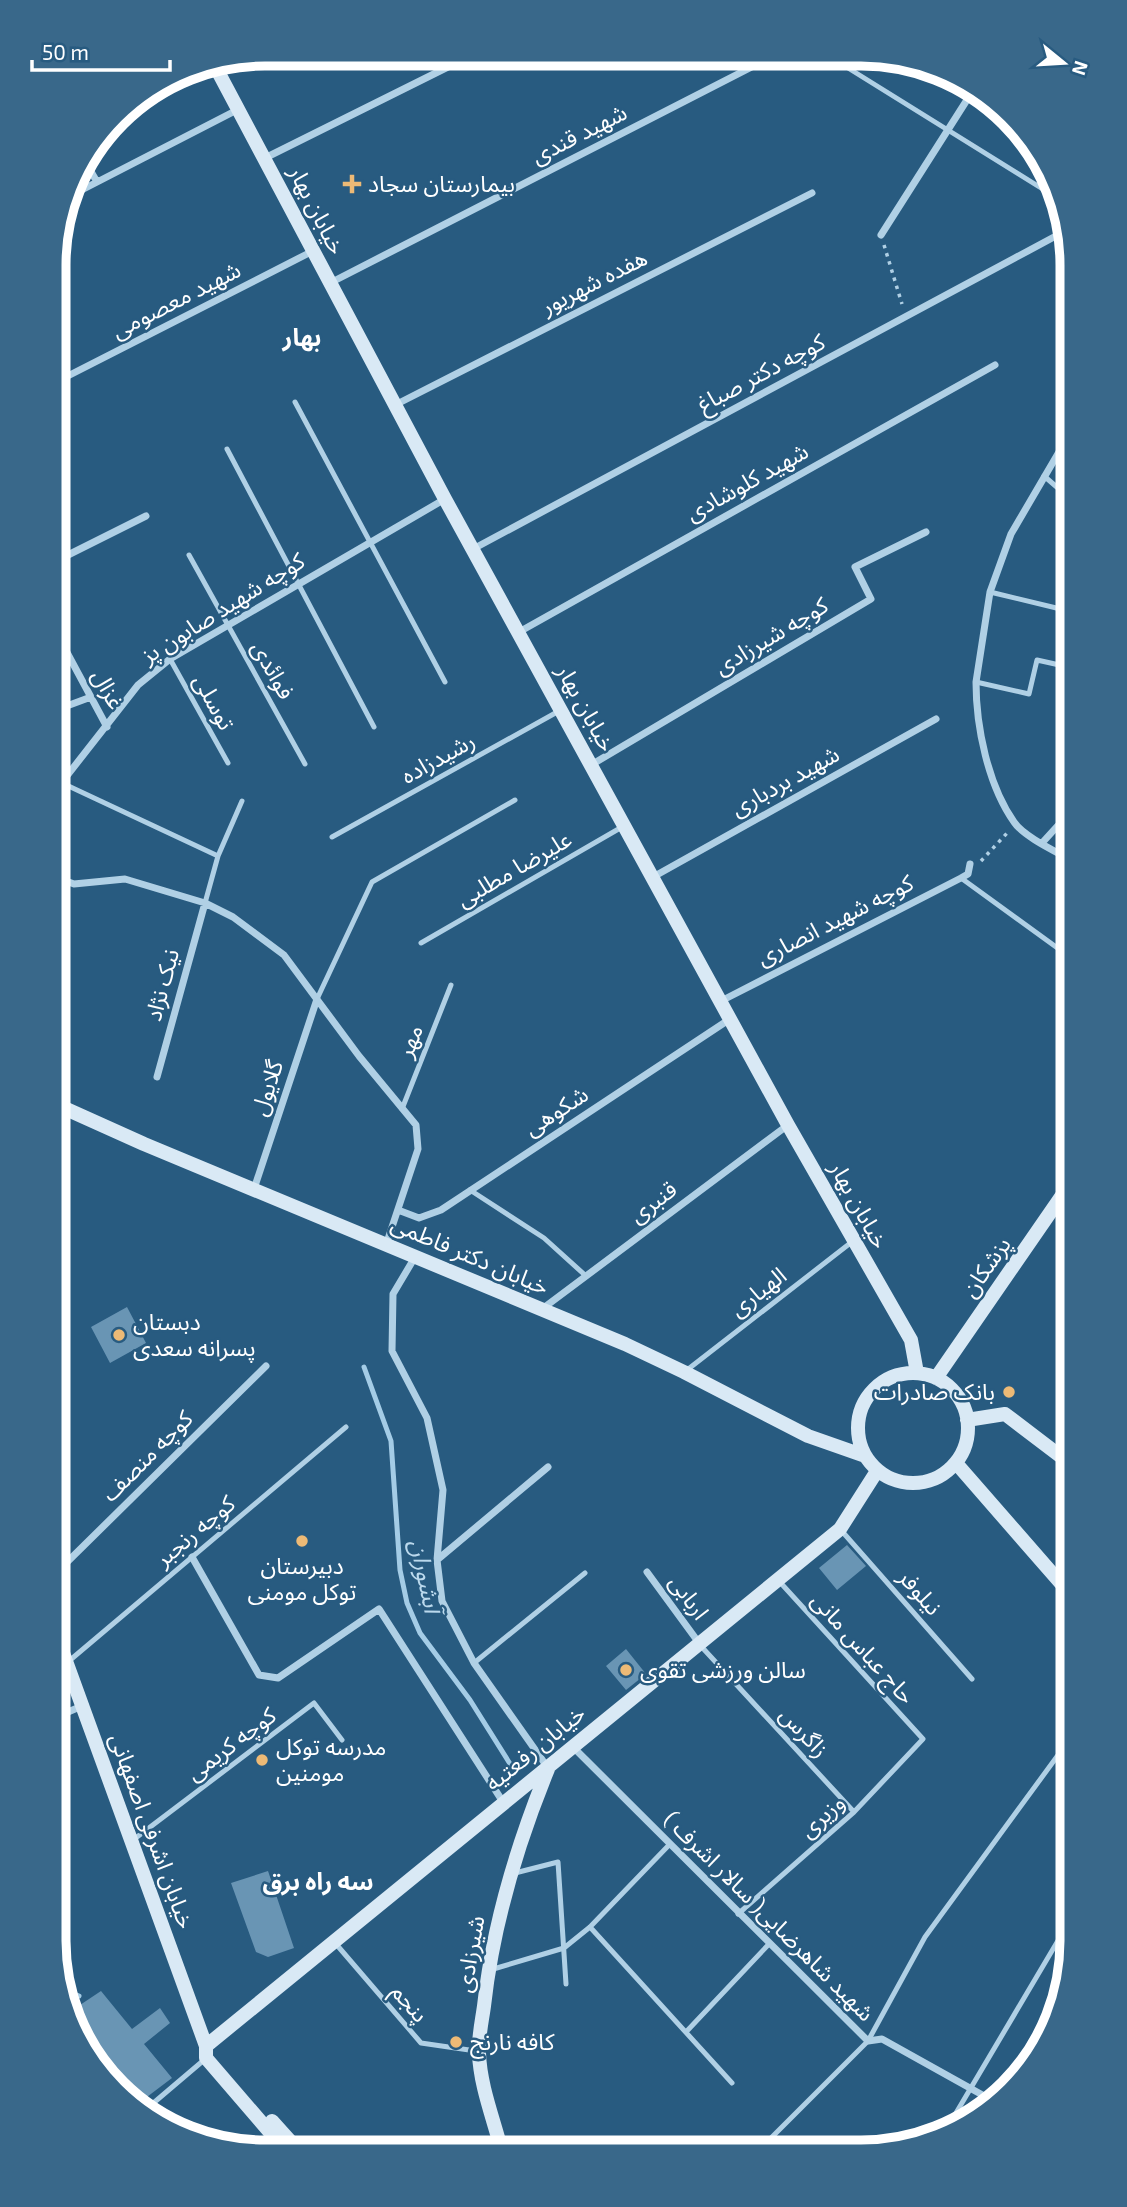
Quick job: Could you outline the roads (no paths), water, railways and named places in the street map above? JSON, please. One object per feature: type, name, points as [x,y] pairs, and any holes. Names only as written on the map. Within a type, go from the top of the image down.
[{"type":"main road","name":"خیابان بهار","points":[[218,72],[445,499],[788,1125],[911,1340],[917,1373]]},
{"type":"main road","name":"خیابان دکتر فاطمی","points":[[67,1109],[684,1372],[808,1436],[865,1456]]},
{"type":"main road","name":"پزشکان","points":[[936,1378],[1060,1200]]},
{"type":"main road","points":[[905,1373],[936,1378],[960,1400],[967,1420],[963,1450],[956,1463],[933,1480],[904,1483],[890,1479],[877,1471],[865,1456],[858,1438],[858,1419],[865,1401],[884,1381],[905,1373]]},
{"type":"main road","points":[[967,1420],[1005,1414],[1060,1456]]},
{"type":"main road","points":[[956,1463],[1060,1582]]},
{"type":"main road","name":"خیابان رفعتیه","points":[[206,2052],[334,1941],[840,1529],[877,1471]]},
{"type":"main road","name":"خیابان اشرفی اصفهانی","points":[[67,1666],[206,2052],[277,2140]]},
{"type":"main road","name":"شیرزادی","points":[[499,2140],[481,2075],[479,2051],[488,1971],[497,1923],[526,1824],[548,1768]]},
{"type":"main road","name":"خیابان اشرفی اصفهانی","points":[[206,2052],[289,2140]]},
{"type":"street","points":[[265,158],[446,67]]},
{"type":"street","name":"شهید قندی","points":[[330,283],[751,67]]},
{"type":"street","points":[[881,236],[968,98]]},
{"type":"street","points":[[81,191],[237,110]]},
{"type":"street","points":[[91,171],[97,183]]},
{"type":"street","name":"هفده شهریور","points":[[394,405],[812,193]]},
{"type":"street","name":"کوچه دکتر صباغ","points":[[473,549],[1058,235]]},
{"type":"street","name":"شهید معصومی","points":[[67,376],[313,251]]},
{"type":"street","name":"شهید کلوشادی","points":[[519,632],[995,365]]},
{"type":"street","points":[[1060,450],[1011,534],[990,592],[976,682],[978,722],[992,778],[1015,824],[1060,853]]},
{"type":"street","name":"کوچه شهید صابون پز","points":[[67,777],[138,685],[170,659],[445,499]]},
{"type":"street","points":[[67,556],[146,516]]},
{"type":"street","name":"کوچه شیرزادی","points":[[591,765],[871,599],[855,567],[926,533]]},
{"type":"street","name":"غزال","points":[[67,652],[107,727]]},
{"type":"street","points":[[67,706],[91,697]]},
{"type":"street","name":"شهید بردباری","points":[[653,877],[936,719]]},
{"type":"street","points":[[1042,843],[1060,823]]},
{"type":"street","points":[[964,876],[970,864]]},
{"type":"street","name":"کوچه شهید انصاری","points":[[721,1001],[964,876]]},
{"type":"street","points":[[67,881],[74,884],[125,879],[205,903],[233,917],[284,955],[359,1056],[416,1125],[418,1149],[386,1245]]},
{"type":"street","name":"نیک نژاد","points":[[157,1077],[205,903]]},
{"type":"street","name":"گلایول","points":[[254,1190],[317,999]]},
{"type":"street","name":"شکوهی","points":[[398,1210],[419,1218],[441,1210],[730,1019]]},
{"type":"street","name":"قنبری","points":[[541,1310],[788,1125]]},
{"type":"street","points":[[415,1257],[393,1294],[392,1351],[427,1418],[443,1490],[437,1560],[442,1601],[474,1663],[548,1768]]},
{"type":"street","name":"کوچه منصف","points":[[67,1562],[266,1366]]},
{"type":"street","points":[[437,1560],[548,1467]]},
{"type":"street","points":[[192,1557],[259,1675],[278,1678],[379,1609],[503,1802]]},
{"type":"street","name":"اربابی","points":[[647,1572],[699,1644]]},
{"type":"street","points":[[67,1712],[82,1706]]},
{"type":"street","name":"شهید شاهرضایی( سالار اشرف )","points":[[573,1747],[868,2041],[881,2039],[985,2097]]},
{"type":"lane","points":[[846,67],[1046,191]]},
{"type":"lane","points":[[295,402],[372,541],[445,682]]},
{"type":"lane","points":[[227,449],[374,727]]},
{"type":"lane","points":[[1044,476],[1060,490]]},
{"type":"lane","name":"فوائدی","points":[[190,555],[305,764]]},
{"type":"lane","points":[[990,592],[1060,609]]},
{"type":"lane","name":"توسلی","points":[[170,659],[228,763]]},
{"type":"lane","points":[[976,682],[1029,694],[1037,660],[1060,665]]},
{"type":"lane","name":"رشیدزاده","points":[[332,836],[561,709]]},
{"type":"lane","points":[[67,785],[218,856]]},
{"type":"lane","points":[[205,903],[218,856],[242,800]]},
{"type":"lane","points":[[317,999],[372,882],[515,800]]},
{"type":"lane","name":"علیرضا مطلبی","points":[[421,943],[625,826]]},
{"type":"lane","points":[[964,876],[1060,950]]},
{"type":"lane","name":"مهر","points":[[402,1109],[451,985]]},
{"type":"lane","points":[[470,1190],[544,1237],[586,1276]]},
{"type":"lane","name":"الهیاری","points":[[684,1372],[853,1241]]},
{"type":"lane","name":"کوچه رنجبر","points":[[67,1662],[346,1427]]},
{"type":"lane","name":"نیلوفر","points":[[840,1529],[972,1679]]},
{"type":"lane","points":[[474,1663],[585,1573]]},
{"type":"lane","name":"حاج عباس مانی","points":[[778,1580],[923,1739]]},
{"type":"lane","name":"زاگرس","points":[[699,1644],[854,1812]]},
{"type":"lane","name":"کوچه کریمی","points":[[131,1841],[314,1703],[342,1740]]},
{"type":"lane","name":"وزیری","points":[[738,1913],[854,1812],[923,1739]]},
{"type":"lane","points":[[769,2140],[868,2041],[925,1937],[1060,1752]]},
{"type":"lane","points":[[488,1971],[564,1948],[590,1927],[669,1844]]},
{"type":"lane","points":[[512,1874],[558,1862],[566,1984]]},
{"type":"lane","points":[[590,1927],[732,2083]]},
{"type":"lane","points":[[953,2118],[1060,1937]]},
{"type":"lane","name":"پنجم","points":[[334,1941],[421,2043],[479,2051]]},
{"type":"lane","points":[[686,2032],[769,1944]]},
{"type":"lane","points":[[151,2104],[206,2052]]},
{"type":"waterway","name":"آبشوران","points":[[364,1367],[391,1441],[400,1570],[407,1603],[420,1633],[470,1700],[512,1767]]},
{"type":"waterway","name":"آبشوران","points":[[73,1994],[79,1996]]},
{"type":"place","name":"بیمارستان سجاد","points":[[352,184]]},
{"type":"place","name":"دبستان پسرانه سعدی","points":[[119,1335]]},
{"type":"place","name":"بانک صادرات","points":[[1009,1392]]},
{"type":"place","name":"دبیرستان توکل مومنی","points":[[302,1541]]},
{"type":"place","name":"سالن ورزشی تقوی","points":[[626,1670]]},
{"type":"place","name":"مدرسه توکل مومنین","points":[[262,1760]]},
{"type":"place","name":"کافه نارنج","points":[[456,2042]]},
{"type":"district","name":"بهار","points":[[302,338]]},
{"type":"district","name":"سه راه برق","points":[[318,1882]]}]
